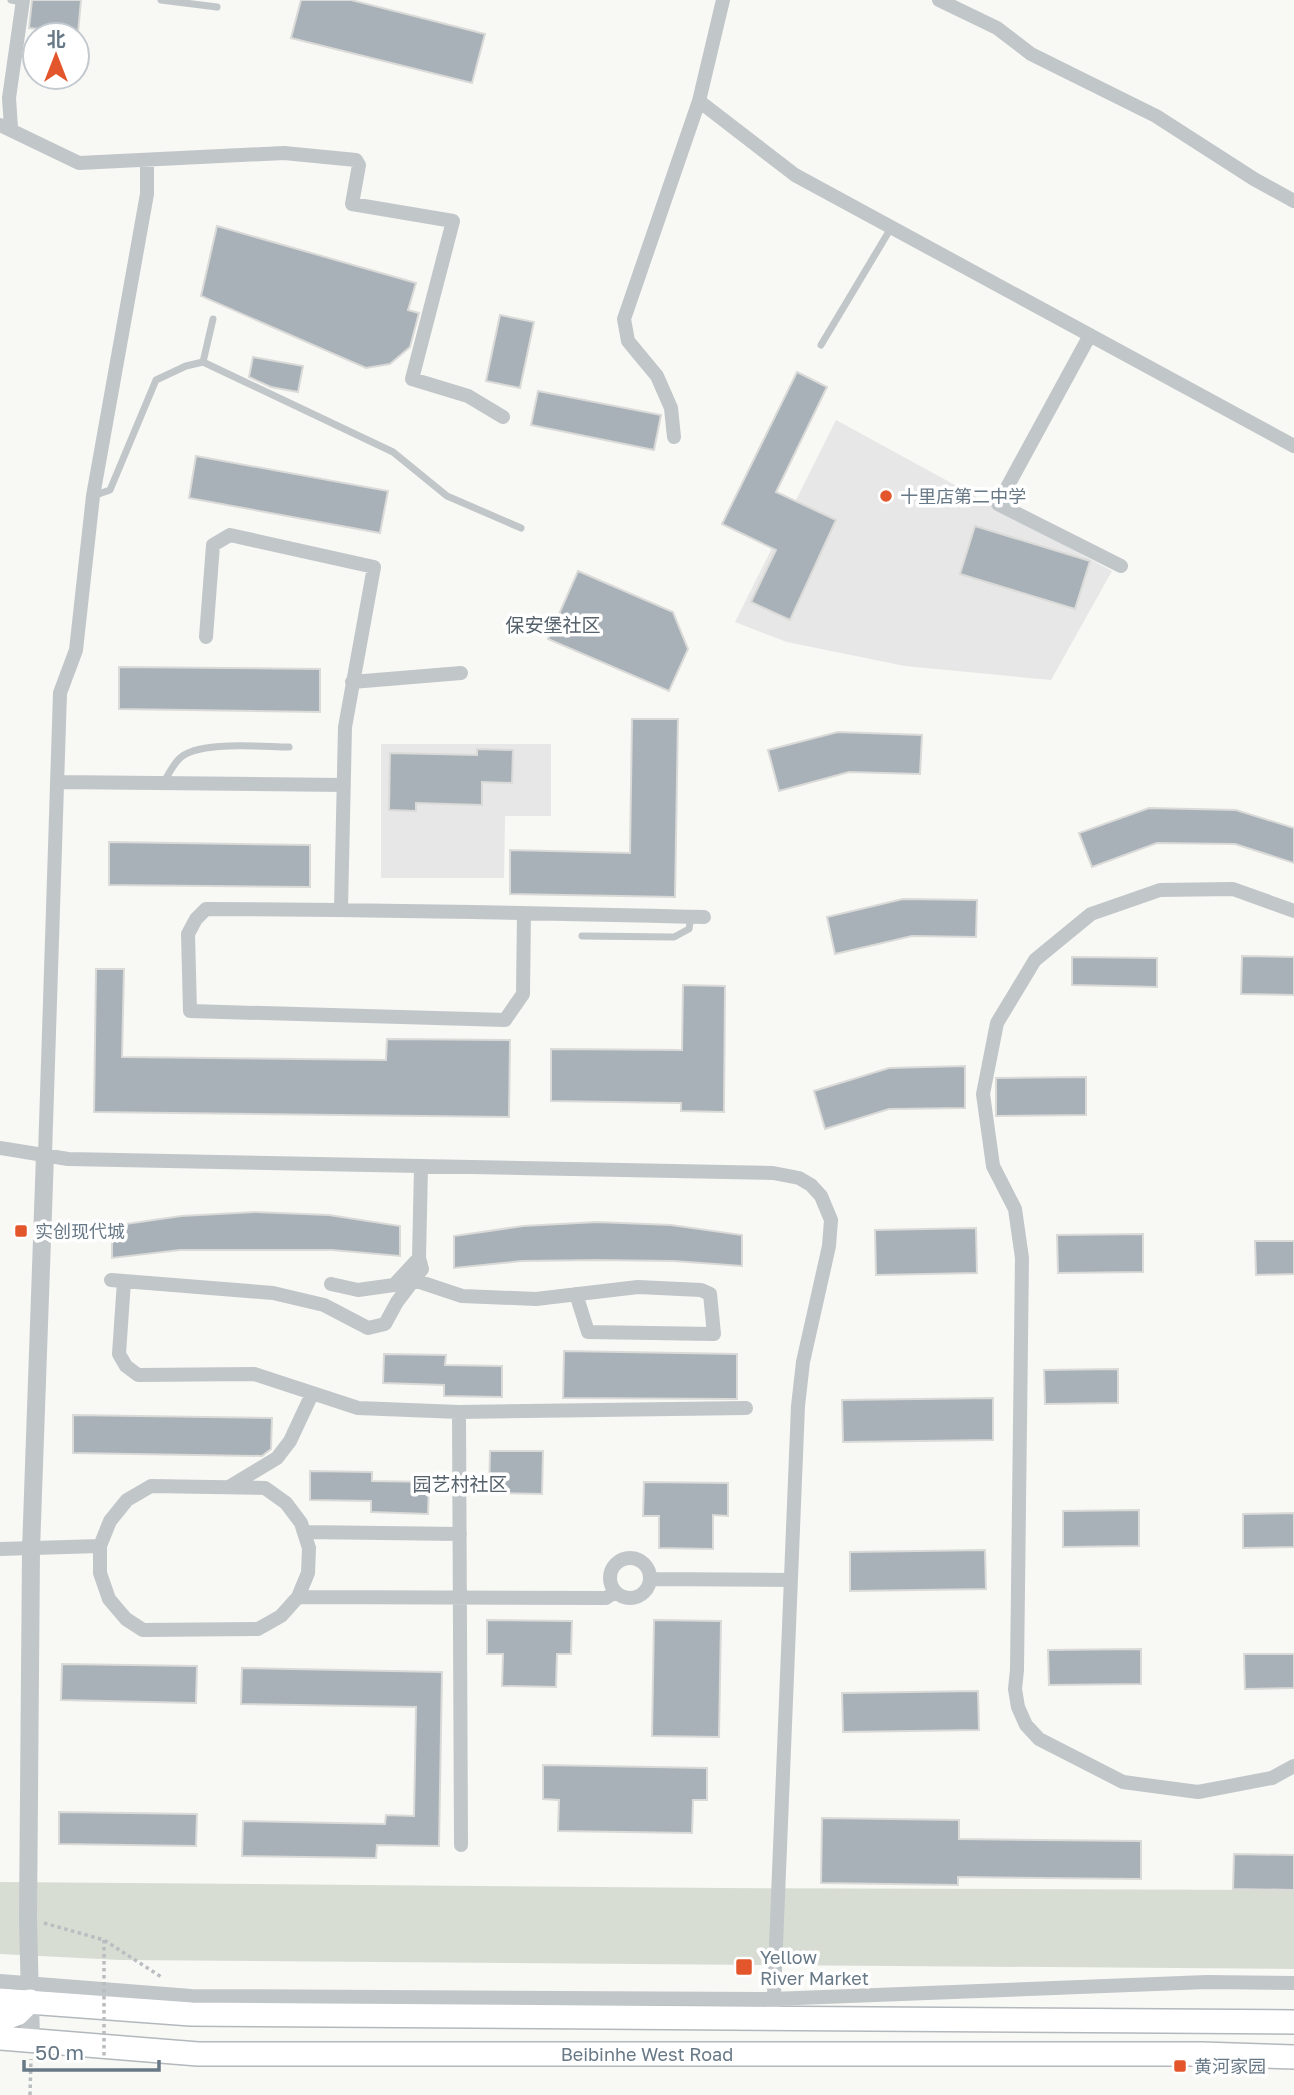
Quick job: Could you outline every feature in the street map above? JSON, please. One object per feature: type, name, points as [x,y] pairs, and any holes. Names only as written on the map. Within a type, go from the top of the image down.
[{"type":"main road","name":"Beibinhe West Road","points":[[0,2000],[30,1992],[191,2014],[772,2009],[1294,2022]]},
{"type":"main road","points":[[0,2021],[17,2014],[30,1992]]},
{"type":"main road","name":"Beibinhe West Road","points":[[0,2038],[198,2054],[1201,2054],[1294,2057]]},
{"type":"street","points":[[674,437],[671,408],[657,376],[628,341],[624,319],[699,101],[723,0]]},
{"type":"street","points":[[939,0],[997,29],[1031,54],[1156,116],[1254,179],[1294,201]]},
{"type":"street","points":[[19,1],[5,126],[79,163],[284,153],[356,160],[359,165],[352,204],[453,220],[412,379],[468,396],[503,416]]},
{"type":"street","points":[[699,101],[795,175],[1294,446]]},
{"type":"street","points":[[31,2041],[28,1919],[31,1549],[60,693],[76,650],[93,496],[148,194],[148,161]]},
{"type":"street","points":[[1090,335],[998,504],[1121,566]]},
{"type":"street","points":[[206,637],[213,545],[230,535],[374,567],[345,727],[341,909]]},
{"type":"street","points":[[352,682],[461,673]]},
{"type":"street","points":[[57,782],[344,785]]},
{"type":"street","points":[[1294,911],[1233,889],[1160,890],[1091,914],[1035,960],[1009,1002],[997,1023],[983,1094],[993,1166],[1015,1209],[1022,1258],[1015,1689],[1026,1725],[1039,1739],[1123,1782],[1198,1793],[1272,1778],[1294,1766]]},
{"type":"street","points":[[524,913],[523,994],[505,1020],[190,1011],[188,934],[205,909],[341,909],[524,913],[698,917]]},
{"type":"street","points":[[0,1148],[68,1159],[773,1172],[799,1178],[821,1196],[831,1220],[799,1386],[782,1827],[772,2009]]},
{"type":"street","points":[[421,1167],[419,1258],[422,1269],[397,1302],[386,1324],[368,1328],[324,1305],[273,1293],[117,1281],[119,1354],[126,1366],[138,1375],[254,1374],[358,1408],[459,1412],[746,1408]]},
{"type":"street","points":[[331,1284],[358,1290],[394,1285],[419,1258]]},
{"type":"street","points":[[414,1280],[462,1296],[536,1299],[576,1294],[638,1287],[701,1290],[710,1294],[713,1334],[588,1332],[576,1294]]},
{"type":"street","points":[[227,1488],[277,1458],[290,1441],[312,1394]]},
{"type":"street","points":[[459,1412],[461,1844]]},
{"type":"street","points":[[151,1486],[227,1488],[265,1489],[286,1503],[301,1523],[309,1548],[308,1573],[298,1597],[281,1616],[258,1629],[143,1630],[126,1619],[109,1599],[100,1573],[100,1546],[110,1521],[118,1510],[127,1500],[151,1486]]},
{"type":"street","points":[[304,1532],[460,1534]]},
{"type":"street","points":[[0,1549],[100,1546]]},
{"type":"street","points":[[631,1558],[645,1564],[650,1579],[644,1593],[629,1598],[615,1592],[610,1577],[612,1570],[623,1559],[631,1558]]},
{"type":"street","points":[[650,1579],[791,1580]]},
{"type":"street","points":[[298,1597],[606,1598],[615,1592]]},
{"type":"street","points":[[0,1981],[30,1992],[772,2009],[1207,1982],[1294,1983]]},
{"type":"lane","points":[[161,0],[217,7]]},
{"type":"lane","points":[[821,345],[892,228]]},
{"type":"lane","points":[[203,362],[213,319]]},
{"type":"lane","points":[[93,496],[110,489],[156,380],[186,366],[203,362],[393,452],[447,496],[522,528]]},
{"type":"lane","points":[[163,783],[178,759],[187,752],[207,747],[289,747]]},
{"type":"lane","points":[[582,936],[674,937],[689,929],[698,917]]},
{"type":"path","points":[[28,1919],[104,1940],[191,1996]]},
{"type":"path","points":[[104,1940],[104,2058]]},
{"type":"path","points":[[30,2095],[31,2041]]},
{"type":"shaded area","name":"十里店第二中学","points":[[836,420],[1112,571],[1051,680],[905,666],[787,642],[735,622]]},
{"type":"shaded area","points":[[381,744],[551,744],[551,816],[505,816],[504,878],[381,878]]},
{"type":"shaded area","points":[[0,1882],[1294,1890],[1294,1969],[120,1960],[0,1954]]},
{"type":"building","points":[[32,0],[81,0],[79,21],[30,21]]},
{"type":"building","points":[[301,0],[351,0],[485,34],[472,83],[291,38]]},
{"type":"building","points":[[217,226],[416,283],[408,310],[419,313],[410,347],[390,364],[366,368],[201,296]]},
{"type":"building","points":[[500,315],[534,322],[520,388],[486,381]]},
{"type":"building","points":[[253,357],[303,366],[298,392],[271,387],[249,377]]},
{"type":"building","points":[[797,372],[827,387],[776,492],[836,520],[790,620],[751,602],[776,550],[722,524]]},
{"type":"building","points":[[538,391],[661,415],[654,450],[531,425]]},
{"type":"building","points":[[196,456],[388,491],[380,533],[189,498]]},
{"type":"building","points":[[975,526],[1090,561],[1075,609],[960,574]]},
{"type":"building","points":[[578,571],[673,612],[688,649],[669,691],[548,639]]},
{"type":"building","points":[[119,667],[320,669],[320,712],[119,709]]},
{"type":"building","points":[[632,719],[678,719],[675,897],[510,894],[510,850],[630,853]]},
{"type":"building","points":[[838,732],[922,735],[920,774],[849,772],[779,791],[768,750]]},
{"type":"building","points":[[477,749],[513,750],[512,783],[482,782],[482,805],[416,803],[416,811],[389,810],[390,753],[477,755]]},
{"type":"building","points":[[1149,808],[1236,810],[1294,828],[1294,863],[1235,844],[1157,843],[1092,867],[1079,833]]},
{"type":"building","points":[[109,842],[310,845],[310,887],[109,885]]},
{"type":"building","points":[[903,899],[977,900],[976,937],[912,936],[835,954],[827,917]]},
{"type":"building","points":[[1242,956],[1294,957],[1294,995],[1241,994]]},
{"type":"building","points":[[1072,957],[1157,958],[1157,987],[1072,985]]},
{"type":"building","points":[[96,969],[124,969],[122,1057],[386,1060],[387,1039],[510,1040],[509,1117],[94,1112]]},
{"type":"building","points":[[683,985],[725,986],[724,1112],[681,1111],[681,1103],[551,1101],[551,1049],[682,1050]]},
{"type":"building","points":[[965,1066],[965,1108],[889,1109],[825,1129],[814,1091],[889,1068]]},
{"type":"building","points":[[1086,1077],[1086,1115],[996,1116],[996,1078]]},
{"type":"building","points":[[255,1212],[329,1215],[400,1226],[400,1256],[332,1250],[180,1250],[112,1258],[112,1226],[181,1216]]},
{"type":"building","points":[[597,1222],[671,1225],[742,1235],[742,1266],[674,1261],[597,1260],[522,1261],[454,1268],[454,1236],[523,1226]]},
{"type":"building","points":[[976,1228],[977,1273],[876,1275],[875,1230]]},
{"type":"building","points":[[1143,1234],[1143,1272],[1058,1273],[1057,1235]]},
{"type":"building","points":[[1255,1241],[1294,1241],[1294,1274],[1256,1275]]},
{"type":"building","points":[[564,1351],[737,1354],[737,1399],[563,1398]]},
{"type":"building","points":[[384,1354],[446,1355],[445,1365],[502,1366],[502,1397],[444,1396],[444,1385],[383,1383]]},
{"type":"building","points":[[1118,1369],[1118,1403],[1045,1404],[1044,1370]]},
{"type":"building","points":[[993,1398],[993,1440],[843,1442],[842,1400]]},
{"type":"building","points":[[73,1415],[272,1418],[271,1449],[262,1456],[73,1453]]},
{"type":"building","points":[[490,1451],[543,1451],[542,1494],[489,1493]]},
{"type":"building","points":[[310,1471],[372,1472],[372,1481],[429,1482],[428,1514],[371,1512],[371,1501],[310,1500]]},
{"type":"building","points":[[644,1482],[728,1483],[728,1516],[713,1515],[713,1549],[659,1548],[659,1516],[643,1516]]},
{"type":"building","points":[[1139,1510],[1139,1546],[1063,1547],[1063,1511]]},
{"type":"building","points":[[1294,1513],[1294,1547],[1243,1548],[1243,1514]]},
{"type":"building","points":[[985,1550],[986,1589],[850,1591],[850,1552]]},
{"type":"building","points":[[487,1620],[572,1621],[571,1654],[557,1654],[556,1687],[502,1686],[503,1654],[487,1654]]},
{"type":"building","points":[[654,1620],[721,1621],[719,1737],[652,1736]]},
{"type":"building","points":[[1141,1649],[1141,1684],[1049,1685],[1048,1650]]},
{"type":"building","points":[[1244,1654],[1294,1654],[1294,1688],[1245,1689]]},
{"type":"building","points":[[62,1664],[197,1666],[196,1703],[61,1700]]},
{"type":"building","points":[[242,1668],[442,1672],[439,1846],[377,1845],[376,1858],[242,1856],[243,1821],[385,1824],[386,1815],[414,1816],[416,1707],[241,1704]]},
{"type":"building","points":[[978,1691],[979,1730],[843,1732],[842,1693]]},
{"type":"building","points":[[543,1765],[707,1768],[707,1800],[693,1800],[692,1833],[558,1831],[559,1800],[543,1799]]},
{"type":"building","points":[[59,1812],[197,1814],[196,1846],[59,1844]]},
{"type":"building","points":[[822,1818],[959,1820],[959,1839],[1141,1841],[1141,1879],[958,1877],[958,1885],[821,1883]]},
{"type":"building","points":[[1234,1854],[1294,1855],[1294,1890],[1233,1889]]},
{"type":"place","name":"十里店第二中学","points":[[886,496]]},
{"type":"place","name":"实创现代城","points":[[21,1231]]},
{"type":"place","name":"Yellow River Market","points":[[744,1967]]},
{"type":"place","name":"黄河家园","points":[[1180,2066]]},
{"type":"district","name":"保安堡社区","points":[[553,624]]},
{"type":"district","name":"园艺村社区","points":[[460,1483]]}]
